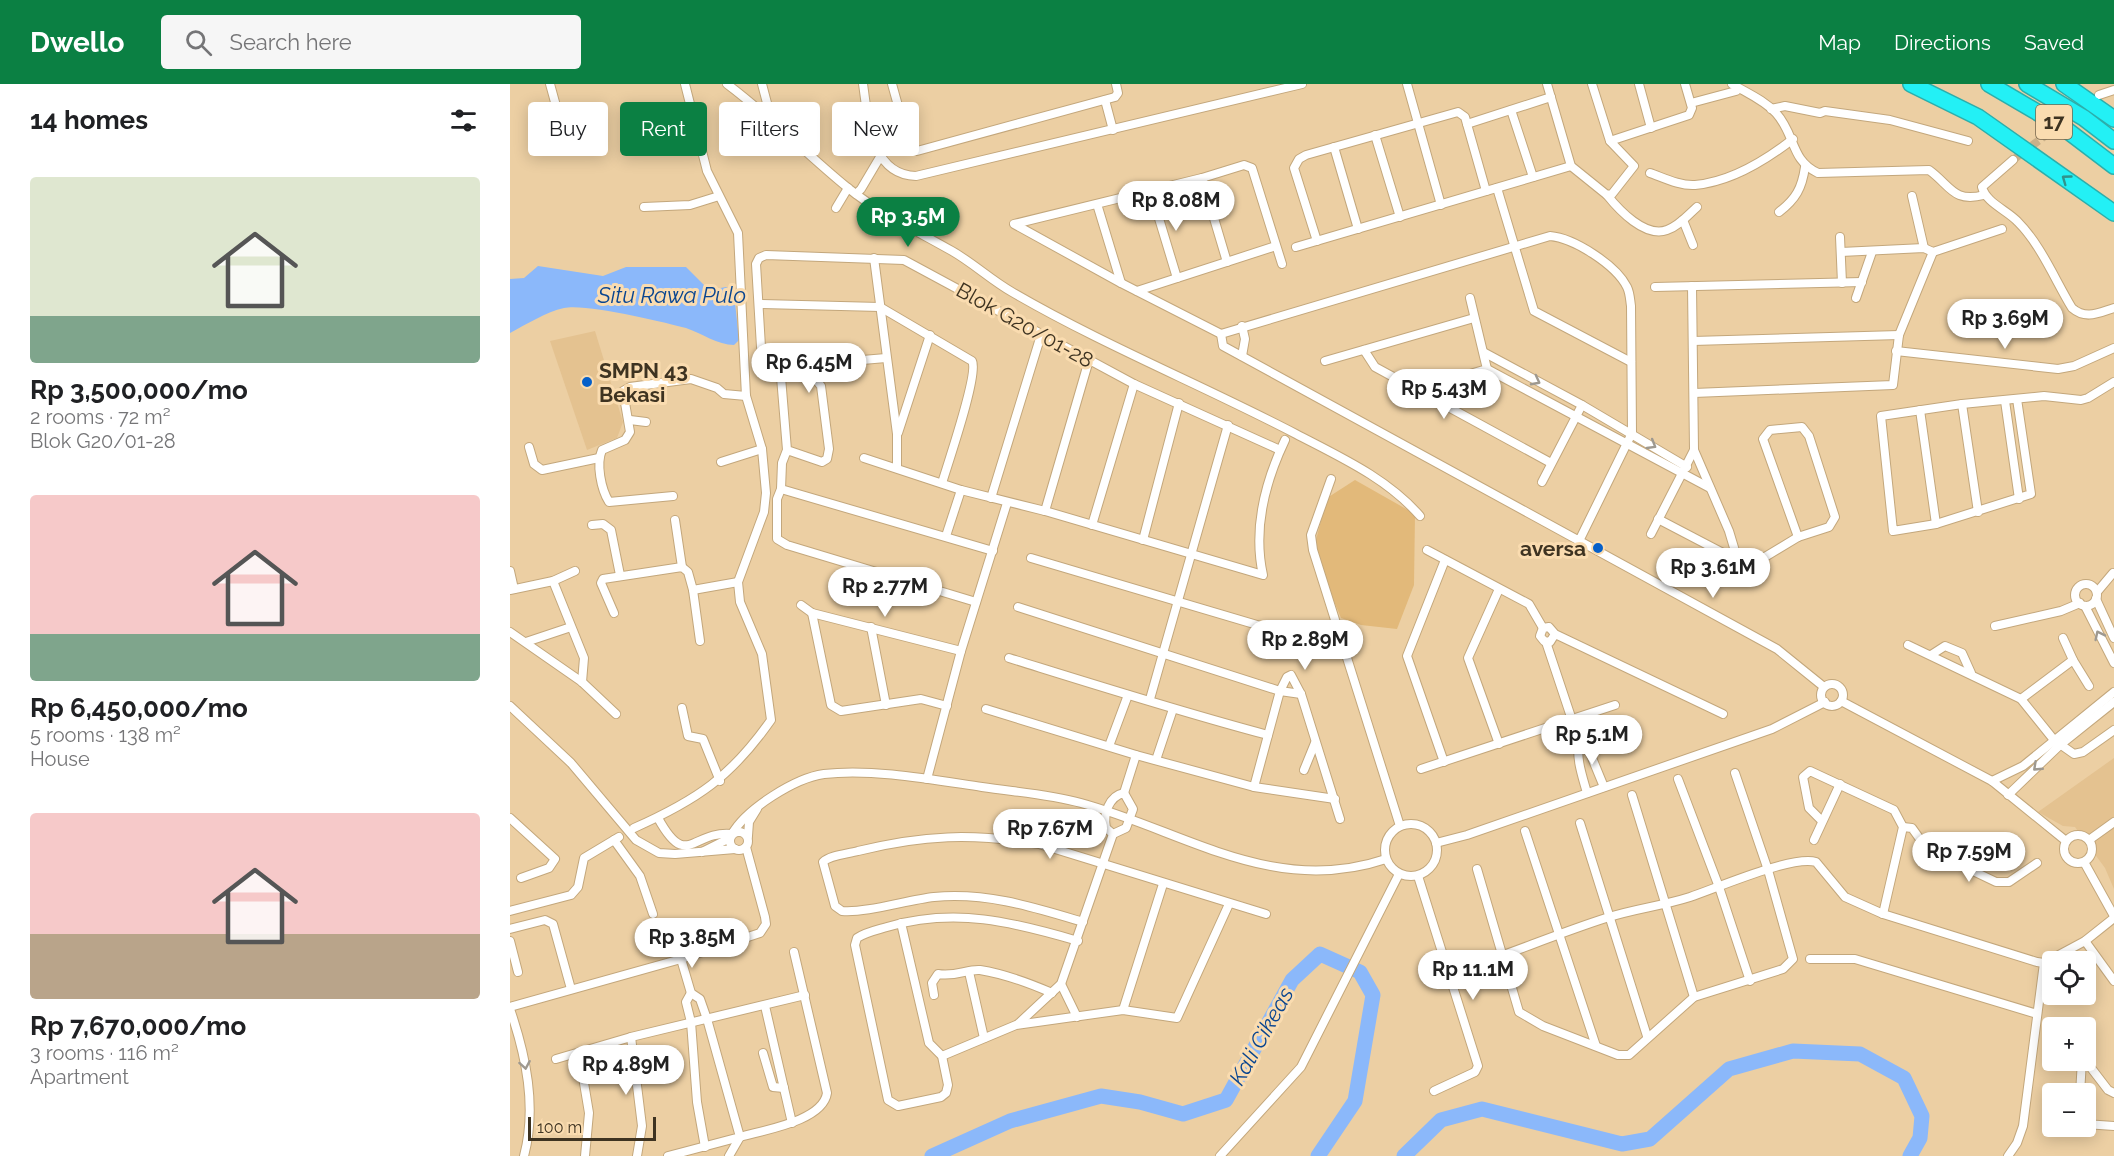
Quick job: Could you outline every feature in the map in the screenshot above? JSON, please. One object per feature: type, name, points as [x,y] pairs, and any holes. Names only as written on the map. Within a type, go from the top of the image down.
[{"type":"highway","points":[[1911,84],[1978,117],[2114,213]]},
{"type":"highway","name":"17","points":[[1989,84],[2064,128],[2114,166]]},
{"type":"highway","name":"17","points":[[2027,84],[2084,118],[2114,141]]},
{"type":"highway","points":[[2064,84],[2114,119]]},
{"type":"street","points":[[550,84],[555,102]]},
{"type":"street","points":[[634,828],[690,801],[720,781],[754,745],[771,720],[762,654],[740,602],[738,582],[764,512],[766,493],[762,449],[746,396],[738,233],[733,219],[719,196],[701,151],[685,84]]},
{"type":"street","points":[[728,84],[751,102]]},
{"type":"street","points":[[762,84],[766,102]]},
{"type":"street","points":[[863,84],[870,131],[880,157],[904,175],[916,176],[1302,84]]},
{"type":"street","points":[[892,84],[910,149],[917,151],[1105,100],[1118,93],[1116,84]]},
{"type":"street","points":[[1407,84],[1441,204]]},
{"type":"street","points":[[1547,84],[1571,166],[1607,195],[1622,213],[1648,229],[1664,232],[1683,220],[1697,207]]},
{"type":"street","points":[[1592,84],[1610,141],[1634,166],[1612,194],[1607,195]]},
{"type":"street","points":[[1639,84],[1651,128]]},
{"type":"street","points":[[1610,141],[1689,115],[1692,108],[1685,84]]},
{"type":"street","points":[[1691,103],[1734,88],[1771,109],[1793,140],[1797,157],[1805,167],[1818,173],[1929,170],[1952,193],[1965,198],[1984,195]]},
{"type":"street","points":[[2099,94],[2114,90]]},
{"type":"street","points":[[1467,124],[1551,98]]},
{"type":"street","points":[[1105,100],[1113,130]]},
{"type":"street","points":[[1771,109],[1785,106],[1820,113],[1825,111],[1890,120],[1968,141]]},
{"type":"street","points":[[1511,110],[1533,177]]},
{"type":"street","points":[[1317,241],[1294,168],[1299,159],[1306,155],[1455,112],[1463,115],[1467,124],[1486,191]]},
{"type":"street","points":[[1375,135],[1400,217]]},
{"type":"street","points":[[1650,173],[1695,185],[1723,179],[1773,155],[1793,140]]},
{"type":"street","points":[[1334,147],[1358,229]]},
{"type":"street","points":[[813,156],[856,194],[954,253],[1011,291],[1124,350],[1239,404],[1355,465],[1400,495],[1420,516]]},
{"type":"street","points":[[856,194],[880,157]]},
{"type":"street","points":[[2013,160],[1987,180],[1982,187],[1984,195],[2017,221],[2033,240],[2072,308],[2078,313],[2090,316],[2114,308]]},
{"type":"street","points":[[1282,264],[1252,168],[1244,165],[1151,192],[1014,224],[1120,283],[1221,334],[1550,236],[1565,237],[1582,245],[1621,279],[1628,289],[1631,306],[1632,433],[1580,539]]},
{"type":"street","points":[[1296,247],[1571,166]]},
{"type":"street","points":[[1779,212],[1798,194],[1802,186],[1805,167]]},
{"type":"street","points":[[1202,178],[1227,262]]},
{"type":"street","points":[[836,208],[848,188]]},
{"type":"street","points":[[1497,188],[1536,314],[1631,362]]},
{"type":"street","points":[[1151,192],[1177,278]]},
{"type":"street","points":[[644,207],[690,205],[719,196]]},
{"type":"street","points":[[1912,196],[1924,248]]},
{"type":"street","points":[[1097,204],[1120,283]]},
{"type":"street","points":[[1683,220],[1693,245]]},
{"type":"street","points":[[1841,252],[1924,248],[1933,252],[2002,229]]},
{"type":"street","points":[[1840,237],[1842,284]]},
{"type":"street","points":[[1137,291],[1276,246]]},
{"type":"street","points":[[1856,298],[1872,252]]},
{"type":"street","points":[[1694,393],[1891,386],[1895,383],[1899,335],[1933,252]]},
{"type":"street","name":"Blok G20/01-28","points":[[759,304],[756,264],[759,258],[766,255],[898,259],[918,265],[1041,335],[1134,384],[1280,450]]},
{"type":"street","points":[[874,258],[897,434],[897,468]]},
{"type":"street","points":[[1655,287],[1862,282]]},
{"type":"street","points":[[1692,286],[1694,450],[1729,531],[1738,561]]},
{"type":"street","points":[[1470,298],[1487,369]]},
{"type":"street","points":[[886,358],[839,362],[767,355],[761,347],[759,304],[880,307],[972,360],[974,368],[942,483]]},
{"type":"street","points":[[1325,361],[1474,318]]},
{"type":"street","points":[[1242,326],[1245,339],[1242,356]]},
{"type":"street","points":[[1221,334],[1223,345],[1242,356],[1580,539],[1777,649],[1824,687]]},
{"type":"street","points":[[897,434],[915,387],[930,335]]},
{"type":"street","points":[[991,498],[1041,335]]},
{"type":"street","points":[[1693,341],[1899,335]]},
{"type":"street","points":[[1896,351],[2058,369],[2074,366],[2114,348]]},
{"type":"street","points":[[1364,350],[1375,367],[1551,463]]},
{"type":"street","points":[[1485,353],[1582,405],[1687,466]]},
{"type":"street","points":[[1045,511],[1089,360]]},
{"type":"street","points":[[1424,394],[1432,385],[1487,369],[1710,488]]},
{"type":"street","points":[[787,450],[822,462],[828,459],[830,449],[820,386],[816,380],[792,373],[781,377],[787,450],[782,463],[781,489],[777,499],[777,539],[787,545],[976,602]]},
{"type":"street","points":[[674,496],[609,502],[604,494],[599,458],[602,450],[625,440],[630,432],[630,420],[622,395],[630,387],[691,379],[717,388],[724,394],[746,396]]},
{"type":"street","points":[[2017,399],[2031,494],[1936,524],[1893,531],[1881,416],[1962,404],[2044,396],[2081,400],[2114,382]]},
{"type":"street","points":[[1092,525],[1134,384]]},
{"type":"street","points":[[2005,401],[2019,499]]},
{"type":"street","points":[[1143,540],[1179,403]]},
{"type":"street","points":[[1962,404],[1978,512]]},
{"type":"street","points":[[1542,482],[1582,405]]},
{"type":"street","points":[[1920,410],[1936,524]]},
{"type":"street","points":[[630,420],[646,422]]},
{"type":"street","points":[[1150,699],[1228,425]]},
{"type":"street","points":[[1658,519],[1746,565],[1755,563],[1798,537],[1829,527],[1836,517],[1835,511],[1809,436],[1802,427],[1770,430],[1763,439],[1798,537]]},
{"type":"street","points":[[864,458],[961,490],[1045,511],[1263,575],[1257,536],[1262,508],[1285,440]]},
{"type":"street","points":[[529,447],[534,464],[542,470],[599,458]]},
{"type":"street","points":[[721,462],[762,449]]},
{"type":"street","points":[[1651,534],[1694,450]]},
{"type":"street","points":[[1331,478],[1311,535],[1312,545],[1400,826]]},
{"type":"street","points":[[781,489],[993,551]]},
{"type":"street","points":[[946,536],[961,490]]},
{"type":"street","points":[[927,779],[961,651],[1007,503]]},
{"type":"street","points":[[675,520],[682,567],[688,572],[693,590],[700,641]]},
{"type":"street","points":[[592,525],[603,524],[609,527],[620,574]]},
{"type":"street","points":[[1427,550],[1529,604],[1543,628]]},
{"type":"street","points":[[1031,558],[1300,638]]},
{"type":"street","points":[[1444,762],[1407,656],[1445,560]]},
{"type":"street","points":[[614,613],[601,581],[620,574],[682,567]]},
{"type":"street","points":[[510,571],[512,589],[553,581],[575,571]]},
{"type":"street","points":[[1995,626],[2083,604],[2096,596],[2113,573]]},
{"type":"street","points":[[553,581],[585,662],[582,682]]},
{"type":"street","points":[[693,590],[738,582]]},
{"type":"street","points":[[2114,638],[2091,585],[2079,587],[2076,595],[2114,663]]},
{"type":"street","points":[[1499,589],[1468,658],[1499,744]]},
{"type":"street","points":[[801,605],[812,613],[961,651]]},
{"type":"street","points":[[1018,607],[1280,692],[1301,694]]},
{"type":"street","points":[[812,613],[831,705],[841,711],[921,699],[947,706]]},
{"type":"street","points":[[526,642],[571,627]]},
{"type":"street","points":[[871,627],[886,705]]},
{"type":"street","points":[[1543,628],[1552,628],[1555,633],[1723,714]]},
{"type":"street","points":[[1543,628],[1540,636],[1546,642],[1579,741],[1590,753],[1604,787]]},
{"type":"street","points":[[510,632],[582,682],[616,714]]},
{"type":"street","points":[[1546,642],[1553,640],[1555,633]]},
{"type":"street","points":[[2063,638],[2089,686]]},
{"type":"street","points":[[1908,645],[1971,673],[2021,699],[2057,743],[2074,754],[2079,754],[2114,730]]},
{"type":"street","points":[[1931,655],[1946,646],[1962,653],[1971,673]]},
{"type":"street","points":[[1009,658],[1128,695],[1150,699],[1173,709],[1268,735]]},
{"type":"street","points":[[2021,699],[2073,660]]},
{"type":"street","points":[[1254,787],[1280,692],[1287,677],[1291,675],[1301,694],[1340,819]]},
{"type":"street","points":[[1832,683],[1839,686],[1843,693],[1841,701],[1832,706],[1825,702],[1821,695],[1824,687],[1832,683]]},
{"type":"street","points":[[2008,795],[2057,743],[2114,692]]},
{"type":"street","points":[[1109,746],[1128,695]]},
{"type":"street","points":[[1841,701],[1992,781],[2066,842]]},
{"type":"street","points":[[1436,843],[1467,835],[1772,729],[1825,702]]},
{"type":"street","points":[[1992,781],[2023,766],[2114,702]]},
{"type":"street","points":[[1421,769],[1615,705]]},
{"type":"street","points":[[510,706],[571,763],[636,840],[659,853],[698,854],[746,847]]},
{"type":"street","points":[[682,708],[688,736],[702,738],[720,781]]},
{"type":"street","points":[[986,709],[1136,755],[1254,787],[1335,799]]},
{"type":"street","points":[[1156,760],[1173,709]]},
{"type":"street","points":[[1579,741],[1577,752],[1587,793]]},
{"type":"street","points":[[1304,771],[1315,743]]},
{"type":"street","points":[[1124,793],[1136,755]]},
{"type":"street","points":[[1580,771],[1596,765]]},
{"type":"street","points":[[1822,821],[1809,808],[1803,777],[1810,771],[1894,810],[1903,826],[1883,914]]},
{"type":"street","points":[[1477,869],[1502,957],[1523,1016],[1625,1056],[1632,1053],[1647,1036],[1694,997],[1783,969],[1793,958],[1768,870],[1735,773]]},
{"type":"street","points":[[735,849],[730,845],[731,836],[743,817],[797,784],[825,774],[927,779],[1043,795],[1107,812],[1242,860],[1281,867],[1313,871],[1354,869],[1386,859]]},
{"type":"street","points":[[1678,779],[1719,887],[1750,981]]},
{"type":"street","points":[[1814,840],[1840,784]]},
{"type":"street","points":[[1113,834],[1106,828],[1107,812],[1115,796],[1124,793]]},
{"type":"street","points":[[1113,834],[1124,831],[1130,820],[1132,802],[1124,793]]},
{"type":"street","points":[[1632,795],[1694,997]]},
{"type":"street","points":[[524,1156],[531,1114],[526,1068],[510,1008],[752,938],[765,928],[765,917],[746,847],[749,822],[760,805]]},
{"type":"street","points":[[510,818],[555,859],[549,868],[521,878]]},
{"type":"street","points":[[658,818],[671,841],[681,845],[700,843],[719,833],[731,836]]},
{"type":"street","points":[[2089,840],[2114,822]]},
{"type":"street","points":[[1580,823],[1647,1036]]},
{"type":"street","points":[[1408,824],[1424,828],[1436,843],[1436,858],[1432,866],[1418,876],[1399,874],[1386,859],[1385,843],[1393,830],[1400,826],[1408,824]]},
{"type":"street","points":[[1903,826],[1912,828],[1927,849],[1996,882],[2009,882],[2037,863]]},
{"type":"street","points":[[698,854],[740,831],[748,837]]},
{"type":"street","points":[[1525,831],[1596,1046]]},
{"type":"street","points":[[1016,1025],[1061,984],[1078,941],[1113,834]]},
{"type":"street","points":[[2084,862],[2069,859],[2064,851],[2066,842],[2077,835],[2089,840]]},
{"type":"street","points":[[1083,922],[1004,899],[973,896],[934,897],[842,911],[835,906],[823,862],[898,841],[932,836],[965,836],[1039,844],[1266,914]]},
{"type":"street","points":[[510,911],[571,895],[578,887],[585,858],[616,838],[640,876],[653,914]]},
{"type":"street","points":[[2084,862],[2091,852],[2089,840]]},
{"type":"street","points":[[1451,972],[1502,957],[1608,917],[1666,905],[1768,870],[1809,860],[1816,862],[1845,897],[1883,914],[2042,962]]},
{"type":"street","points":[[2066,951],[2085,941],[2114,917],[2084,862]]},
{"type":"street","points":[[1220,1156],[1301,1067],[1399,874]]},
{"type":"street","points":[[1418,876],[1478,1060],[1478,1069],[1434,1091]]},
{"type":"street","points":[[1123,1010],[1163,884]]},
{"type":"street","points":[[942,1056],[1016,1025],[1123,1010],[1178,1017],[1229,904]]},
{"type":"street","points":[[901,922],[929,1043],[942,1056],[948,1085],[945,1094],[898,1106],[891,1102],[855,945],[860,935],[901,922],[929,918],[989,918],[1018,923],[1078,941]]},
{"type":"street","points":[[510,929],[545,920],[553,924],[571,990]]},
{"type":"street","points":[[510,940],[518,972]]},
{"type":"street","points":[[2085,941],[2114,981]]},
{"type":"street","points":[[668,1156],[792,1123],[821,1108],[827,1093],[794,952]]},
{"type":"street","points":[[681,959],[691,993],[700,999],[707,1019],[740,1137],[729,1156]]},
{"type":"street","points":[[1810,959],[1856,959],[2037,1014]]},
{"type":"street","points":[[934,995],[932,983],[938,974],[949,977],[979,970],[1018,979],[1052,993]]},
{"type":"street","points":[[969,972],[984,1038]]},
{"type":"street","points":[[2008,1156],[2017,1143],[2023,1126],[2042,978]]},
{"type":"street","points":[[1061,984],[1077,1017]]},
{"type":"street","points":[[691,993],[686,1002],[691,1022],[697,1102],[705,1147]]},
{"type":"street","points":[[556,1059],[631,1037],[805,995]]},
{"type":"street","points":[[765,1006],[792,1123]]},
{"type":"street","points":[[631,1037],[642,1126],[637,1156]]},
{"type":"street","points":[[579,1053],[589,1113],[585,1156]]},
{"type":"street","points":[[764,1053],[773,1087],[784,1088]]},
{"type":"street","points":[[2093,1071],[2108,1090],[2114,1093]]},
{"type":"street","points":[[2096,1125],[2114,1126]]},
{"type":"shaded area","name":"SMPN 43 Bekasi","points":[[595,331],[623,422],[617,438],[587,450],[550,341]]},
{"type":"shaded area","points":[[1355,480],[1415,514],[1414,585],[1397,629],[1361,625],[1341,618],[1313,551],[1327,498]]},
{"type":"shaded area","points":[[2114,758],[2114,889],[2105,868],[2075,827],[2063,826],[2038,812]]},
{"type":"water","name":"Situ Rawa Pulo","points":[[538,266],[603,276],[626,267],[686,267],[709,290],[726,287],[734,293],[739,340],[734,345],[728,344],[686,328],[606,311],[574,307],[550,312],[510,333],[510,279],[524,278]]},
{"type":"waterway","name":"Kali Cikeas","points":[[932,1156],[1010,1121],[1101,1096],[1140,1102],[1183,1114],[1226,1100],[1292,980],[1320,954],[1360,972],[1373,995],[1355,1101],[1318,1156]]},
{"type":"waterway","name":"Kali Cikeas","points":[[1404,1156],[1441,1120],[1482,1109],[1622,1144],[1650,1139],[1729,1069],[1793,1051],[1860,1054],[1904,1078],[1922,1116],[1920,1138],[1910,1156]]},
{"type":"tunnel","points":[[2013,160],[2091,101]]},
{"type":"place","name":"SMPN 43 Bekasi","points":[[587,382]]},
{"type":"place","name":"aversa","points":[[1598,548]]}]
